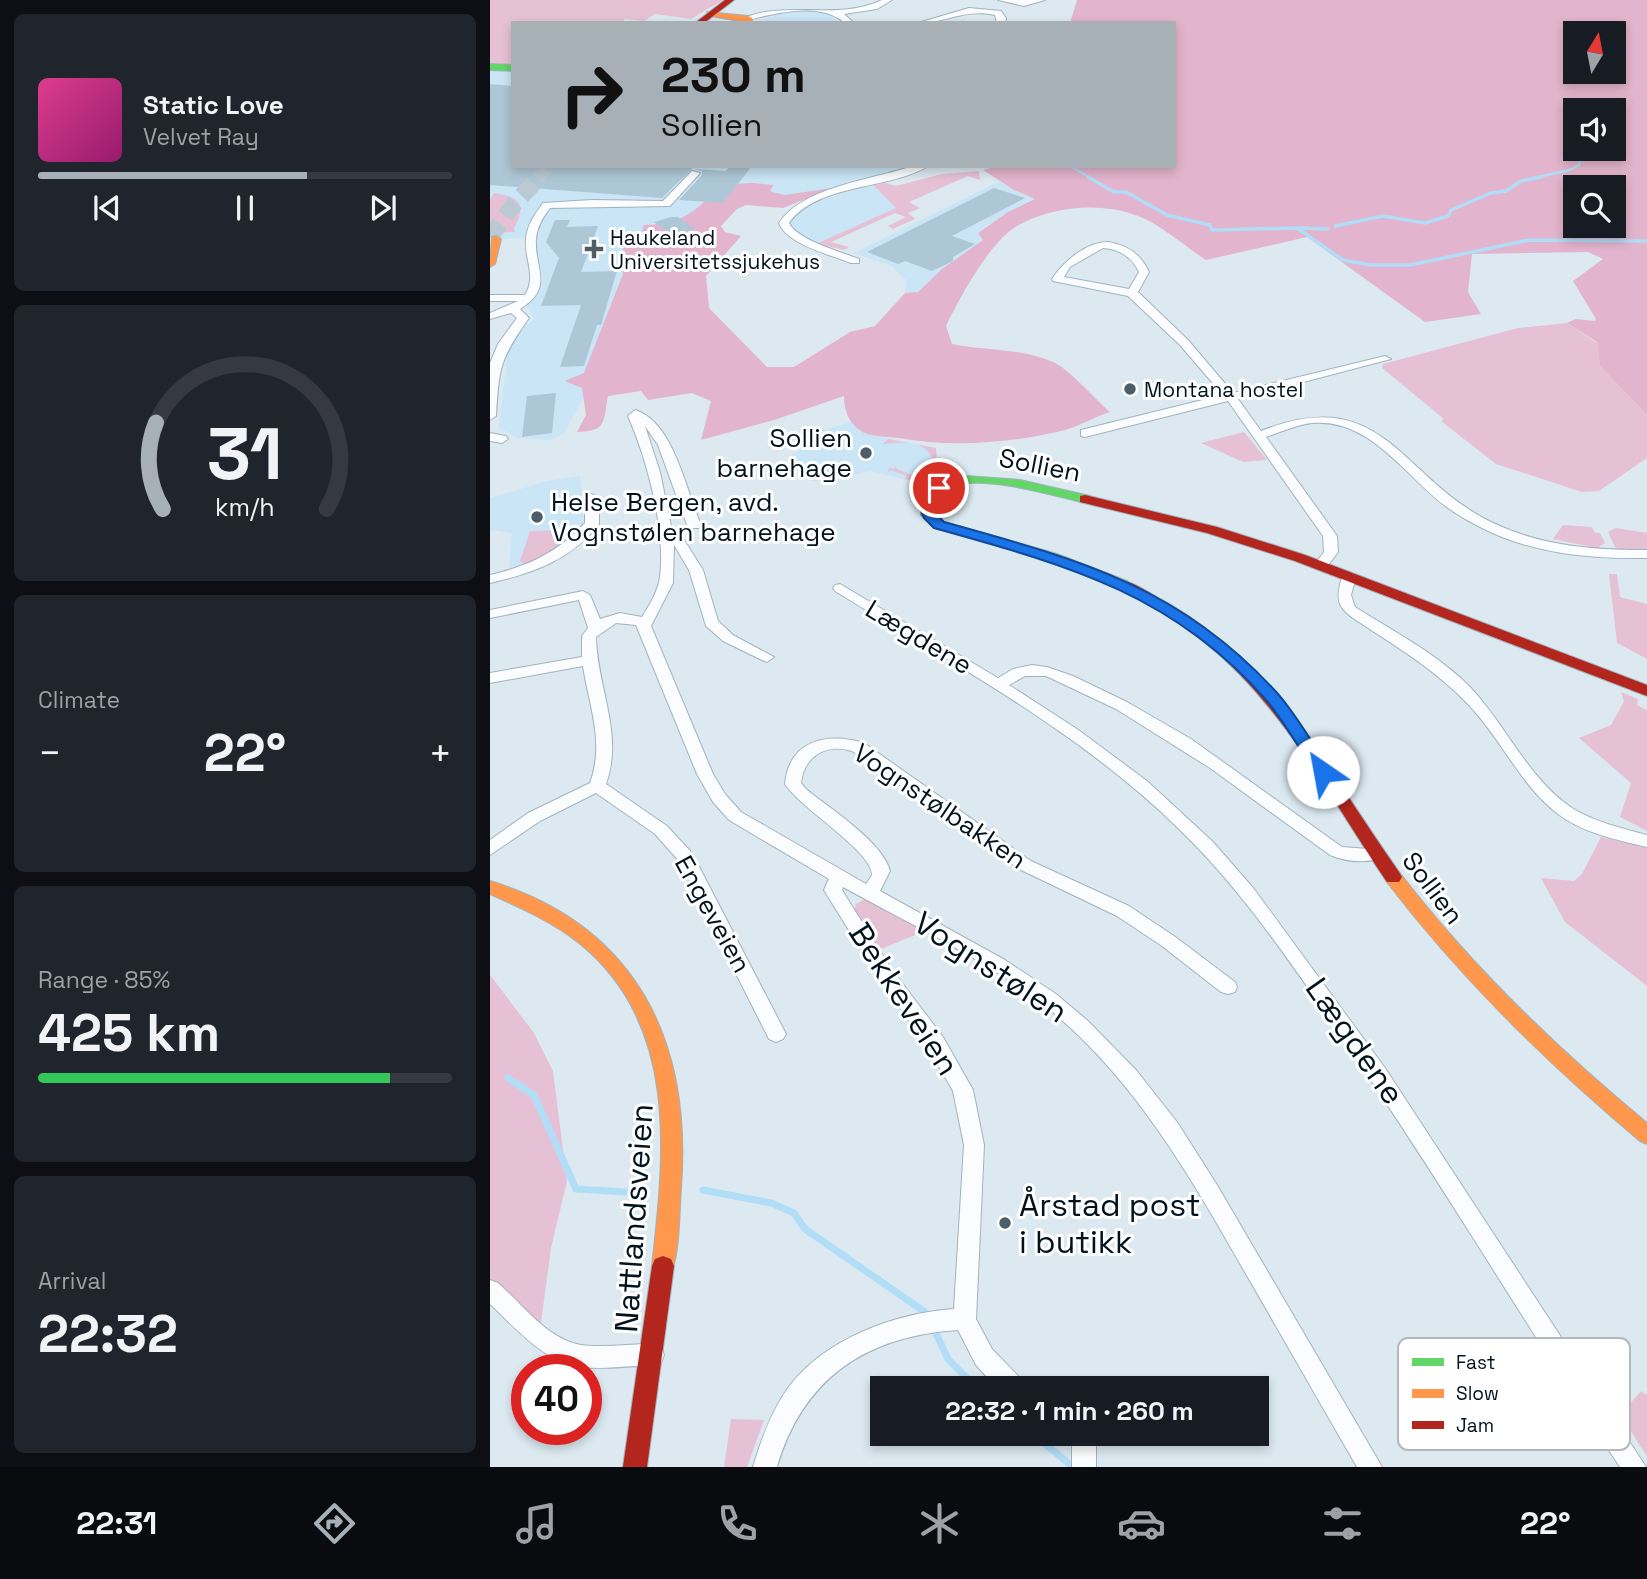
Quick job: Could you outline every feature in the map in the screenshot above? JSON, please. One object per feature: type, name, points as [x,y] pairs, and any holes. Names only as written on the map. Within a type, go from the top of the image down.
[{"type":"street","points":[[723,19],[730,0]]},
{"type":"street","points":[[723,19],[737,0]]},
{"type":"street","points":[[723,19],[796,6],[822,7],[842,12],[874,7],[888,0]]},
{"type":"street","points":[[994,12],[1006,2],[1029,4],[1041,0]]},
{"type":"street","points":[[929,21],[965,10],[994,12],[1000,15],[1001,21]]},
{"type":"street","points":[[842,12],[849,21]]},
{"type":"street","points":[[490,66],[511,68]]},
{"type":"street","points":[[855,261],[791,235],[784,223],[788,214],[816,199],[917,168]]},
{"type":"street","points":[[547,205],[666,204],[698,171]]},
{"type":"street","points":[[490,316],[513,310],[527,298],[536,281],[531,236],[555,194]]},
{"type":"street","points":[[490,264],[496,239]]},
{"type":"street","points":[[1132,293],[1144,270],[1131,255],[1115,245],[1101,245],[1089,250],[1066,265],[1057,279],[1132,293],[1167,324],[1232,397],[1330,536],[1331,552],[1321,565]]},
{"type":"street","points":[[490,299],[527,298]]},
{"type":"street","points":[[490,308],[527,298]]},
{"type":"street","points":[[490,416],[493,370],[504,344],[523,318],[513,310]]},
{"type":"street","points":[[1085,433],[1385,359]]},
{"type":"street","points":[[490,849],[534,817],[597,786],[607,759],[604,724],[590,660],[589,636],[605,621],[636,619],[644,626],[660,602],[667,577],[664,527],[656,479],[635,414],[649,422],[671,461],[684,505],[694,525]]},
{"type":"street","points":[[1259,436],[1317,419],[1352,424],[1376,439],[1451,505],[1503,533],[1537,545],[1583,554],[1647,554]]},
{"type":"street","name":"Sollien","points":[[1647,691],[1321,565],[1180,522],[997,481],[972,479],[952,481],[933,493],[928,503],[928,515],[939,525],[1053,557],[1100,574],[1157,603],[1208,636],[1274,699],[1376,854],[1454,956],[1558,1059],[1647,1135]]},
{"type":"street","points":[[490,579],[538,568],[557,556],[592,524],[593,498]]},
{"type":"street","points":[[664,527],[674,535],[696,570],[711,624],[728,638],[768,657]]},
{"type":"street","points":[[1349,576],[1344,595],[1349,609],[1427,660],[1462,688],[1487,716],[1534,782],[1552,800],[1592,827],[1647,841]]},
{"type":"street","name":"Lægdene","points":[[840,588],[999,685],[1113,762],[1186,825],[1245,888],[1285,940],[1409,1117],[1467,1214],[1549,1338]]},
{"type":"street","points":[[490,614],[583,595],[590,607],[595,628]]},
{"type":"street","name":"Vognstølen","points":[[644,626],[700,765],[724,806],[746,824],[972,948],[1035,989],[1081,1026],[1129,1076],[1170,1128],[1210,1192],[1370,1467]]},
{"type":"street","points":[[490,678],[590,660]]},
{"type":"street","name":"Lægdene","points":[[999,685],[1011,675],[1031,670],[1057,675],[1091,690],[1133,711],[1220,765],[1336,851],[1346,855],[1376,854]]},
{"type":"street","name":"Vognstølbakken","points":[[869,892],[880,878],[881,865],[870,852],[800,793],[793,784],[797,762],[809,751],[827,744],[850,743],[858,747],[1026,866],[1123,911],[1168,940],[1228,987]]},
{"type":"street","name":"Engeveien","points":[[597,786],[661,830],[686,858],[776,1034]]},
{"type":"street","points":[[505,837],[524,842]]},
{"type":"street","name":"Bekkeveien","points":[[839,877],[833,890],[884,972],[936,1043],[963,1090],[974,1145],[956,1319]]},
{"type":"street","name":"Nattlandsveien","points":[[490,887],[528,904],[596,947],[637,996],[660,1043],[673,1108],[673,1156],[653,1355],[635,1467]]},
{"type":"street","points":[[490,1290],[540,1337],[560,1350],[579,1356],[653,1355]]},
{"type":"street","points":[[765,1467],[777,1430],[811,1378],[852,1351],[891,1332],[956,1319],[1000,1376]]},
{"type":"street","points":[[1084,1446],[1084,1467]]},
{"type":"street","name":"Lægdene","points":[[1623,1450],[1634,1467]]},
{"type":"shaded area","points":[[490,0],[723,0],[691,19],[655,14],[644,21],[511,21],[511,65],[490,64]]},
{"type":"shaded area","points":[[1077,0],[1647,0],[1647,415],[1600,366],[1597,342],[1567,323],[1576,319],[1596,319],[1573,281],[1603,259],[1588,252],[1472,254],[1468,292],[1481,314],[1425,322],[1307,237],[1206,260],[1143,218],[1112,209],[1079,208],[1031,219],[1007,233],[977,271],[946,326],[952,344],[1016,352],[1041,357],[1059,365],[1110,412],[1071,428],[1045,434],[982,443],[940,443],[862,432],[849,418],[844,396],[774,420],[701,440],[711,401],[692,393],[648,400],[641,391],[608,396],[602,424],[594,430],[577,432],[586,415],[582,388],[565,381],[584,373],[623,274],[623,236],[641,235],[644,225],[669,222],[687,215],[721,185],[774,185],[770,190],[772,192],[785,195],[832,188],[783,208],[746,205],[737,209],[721,226],[725,232],[741,236],[706,276],[709,308],[767,367],[794,367],[850,332],[875,326],[905,293],[918,292],[942,269],[983,240],[978,233],[1008,212],[1035,199],[1014,190],[983,170],[1176,168],[1176,21],[1071,21]]},
{"type":"shaded area","points":[[808,9],[828,12],[836,21],[760,21],[787,11]]},
{"type":"shaded area","name":"Haukeland Universitetssjukehus","points":[[490,66],[511,68],[511,168],[903,168],[806,197],[738,194],[595,375],[564,434],[550,440],[518,438],[499,428],[509,340],[534,319],[527,306],[538,293],[543,279],[532,238],[490,239]]},
{"type":"shaded area","points":[[979,171],[980,180],[968,176],[909,202],[920,208],[908,213],[915,219],[893,229],[888,226],[906,217],[895,213],[831,242],[849,247],[845,250],[816,244],[896,208],[873,185],[885,183],[896,186],[942,174]]},
{"type":"shaded area","points":[[1000,181],[1036,199],[986,226],[978,233],[983,240],[942,269],[918,292],[905,293],[906,280],[891,266],[854,253]]},
{"type":"shaded area","points":[[873,185],[897,208],[817,244],[789,227],[795,213],[815,202]]},
{"type":"shaded area","points":[[494,193],[510,197],[519,203],[520,213],[515,232],[490,233],[490,200]]},
{"type":"shaded area","points":[[1567,323],[1597,343],[1600,366],[1647,415],[1647,458],[1599,491],[1582,492],[1496,464],[1441,421],[1444,419],[1382,368],[1383,364],[1518,328]]},
{"type":"shaded area","name":"Sollien barnehage","points":[[855,421],[863,431],[875,436],[936,448],[938,479],[928,485],[870,471],[827,481],[811,481],[791,454],[810,446],[808,434]]},
{"type":"shaded area","points":[[1244,432],[1267,460],[1243,462],[1201,443]]},
{"type":"shaded area","points":[[888,439],[911,443],[883,444]]},
{"type":"shaded area","points":[[914,444],[936,448],[938,479],[928,485],[905,479],[907,476],[891,470],[888,473],[889,468],[894,469],[896,466],[897,469],[925,480],[934,478],[931,456],[927,450]]},
{"type":"shaded area","name":"Helse Bergen, avd. Vognstølen barnehage","points":[[580,476],[584,524],[571,525],[568,541],[526,567],[509,568],[512,533],[490,530],[490,498],[547,481]]},
{"type":"shaded area","points":[[1563,525],[1592,527],[1595,533],[1600,533],[1605,543],[1597,548],[1553,539]]},
{"type":"shaded area","points":[[1616,528],[1647,533],[1647,550],[1616,549],[1608,532]]},
{"type":"shaded area","points":[[562,530],[556,551],[526,565],[520,561],[530,531]]},
{"type":"shaded area","points":[[1609,574],[1617,574],[1620,597],[1647,604],[1647,659],[1617,643]]},
{"type":"shaded area","points":[[1621,692],[1638,699],[1637,705],[1647,710],[1647,831],[1620,817],[1631,783],[1579,738],[1611,725],[1624,701]]},
{"type":"shaded area","points":[[1601,837],[1647,848],[1647,986],[1565,922],[1541,878],[1574,881],[1582,874]]},
{"type":"shaded area","points":[[863,900],[873,901],[925,931],[881,949],[854,911],[856,904]]},
{"type":"shaded area","points":[[490,975],[534,1033],[553,1071],[567,1181],[551,1248],[541,1323],[490,1286]]},
{"type":"shaded area","points":[[1641,1391],[1647,1395],[1647,1456],[1630,1430],[1630,1404]]},
{"type":"shaded area","points":[[731,1419],[764,1420],[747,1467],[724,1467]]},
{"type":"building","points":[[490,84],[511,86],[511,168],[692,168],[662,198],[490,185]]},
{"type":"building","points":[[728,168],[750,168],[723,203],[679,200],[702,175],[702,171],[694,169],[726,171]]},
{"type":"building","points":[[994,188],[1025,198],[952,236],[975,244],[953,257],[953,261],[932,271],[905,261],[898,264],[867,252]]},
{"type":"building","points":[[678,217],[695,229],[672,235],[654,222]]},
{"type":"building","points":[[555,220],[570,220],[567,227],[598,226],[581,272],[617,271],[601,325],[597,325],[584,366],[560,367],[581,305],[541,306],[559,258],[546,242]]},
{"type":"building","points":[[556,393],[552,433],[522,437],[527,396]]},
{"type":"waterway","points":[[1533,178],[1570,170],[1579,165],[1580,161]]},
{"type":"waterway","points":[[1074,168],[1091,178]]},
{"type":"waterway","points":[[1088,177],[1114,192],[1126,192],[1167,215],[1210,225],[1212,230],[1297,228],[1343,260],[1370,265],[1410,265],[1529,240],[1647,241]]},
{"type":"waterway","points":[[1335,226],[1383,216],[1425,223],[1448,216],[1451,210],[1491,193],[1506,191],[1521,181],[1541,177]]},
{"type":"waterway","points":[[1299,228],[1328,229]]},
{"type":"waterway","points":[[508,1078],[534,1095],[576,1189],[642,1193]]},
{"type":"waterway","points":[[703,1190],[771,1203],[794,1213],[805,1229],[925,1312],[928,1318]]},
{"type":"waterway","points":[[933,1327],[948,1359],[965,1376]]},
{"type":"waterway","points":[[1048,1446],[1073,1467]]},
{"type":"tunnel","points":[[538,178],[548,168]]},
{"type":"tunnel","points":[[490,237],[514,204],[540,177]]},
{"type":"traffic: fast","points":[[490,67],[511,68]]},
{"type":"traffic: fast","points":[[1085,499],[1020,484],[967,480],[946,484],[932,495],[928,515],[939,525],[1052,557],[1122,584]]},
{"type":"traffic: slow","points":[[710,14],[748,18],[748,21]]},
{"type":"traffic: slow","points":[[490,264],[496,239]]},
{"type":"traffic: slow","points":[[1393,877],[1480,982],[1544,1046],[1647,1135]]},
{"type":"traffic: slow","points":[[490,887],[546,913],[585,937],[626,981],[648,1017],[661,1056],[669,1096],[672,1137],[663,1266]]},
{"type":"traffic: jam","points":[[702,21],[730,0]]},
{"type":"traffic: jam","points":[[1085,499],[1212,530],[1300,558],[1647,691]]},
{"type":"traffic: jam","points":[[1122,584],[1171,611],[1213,641],[1248,675],[1307,749],[1393,877]]},
{"type":"traffic: jam","points":[[635,1467],[663,1266]]},
{"type":"place","name":"Haukeland Universitetssjukehus","points":[[594,249]]},
{"type":"place","name":"Montana hostel","points":[[1130,389]]},
{"type":"place","name":"Sollien barnehage","points":[[866,453]]},
{"type":"place","name":"Helse Bergen, avd. Vognstølen barnehage","points":[[537,517]]},
{"type":"place","name":"Årstad post i butikk","points":[[1005,1223]]},
{"type":"route","points":[[939,488],[930,497],[927,509],[928,515],[939,525],[1027,549],[1100,574],[1149,598],[1208,636],[1274,699],[1323,772]]}]
